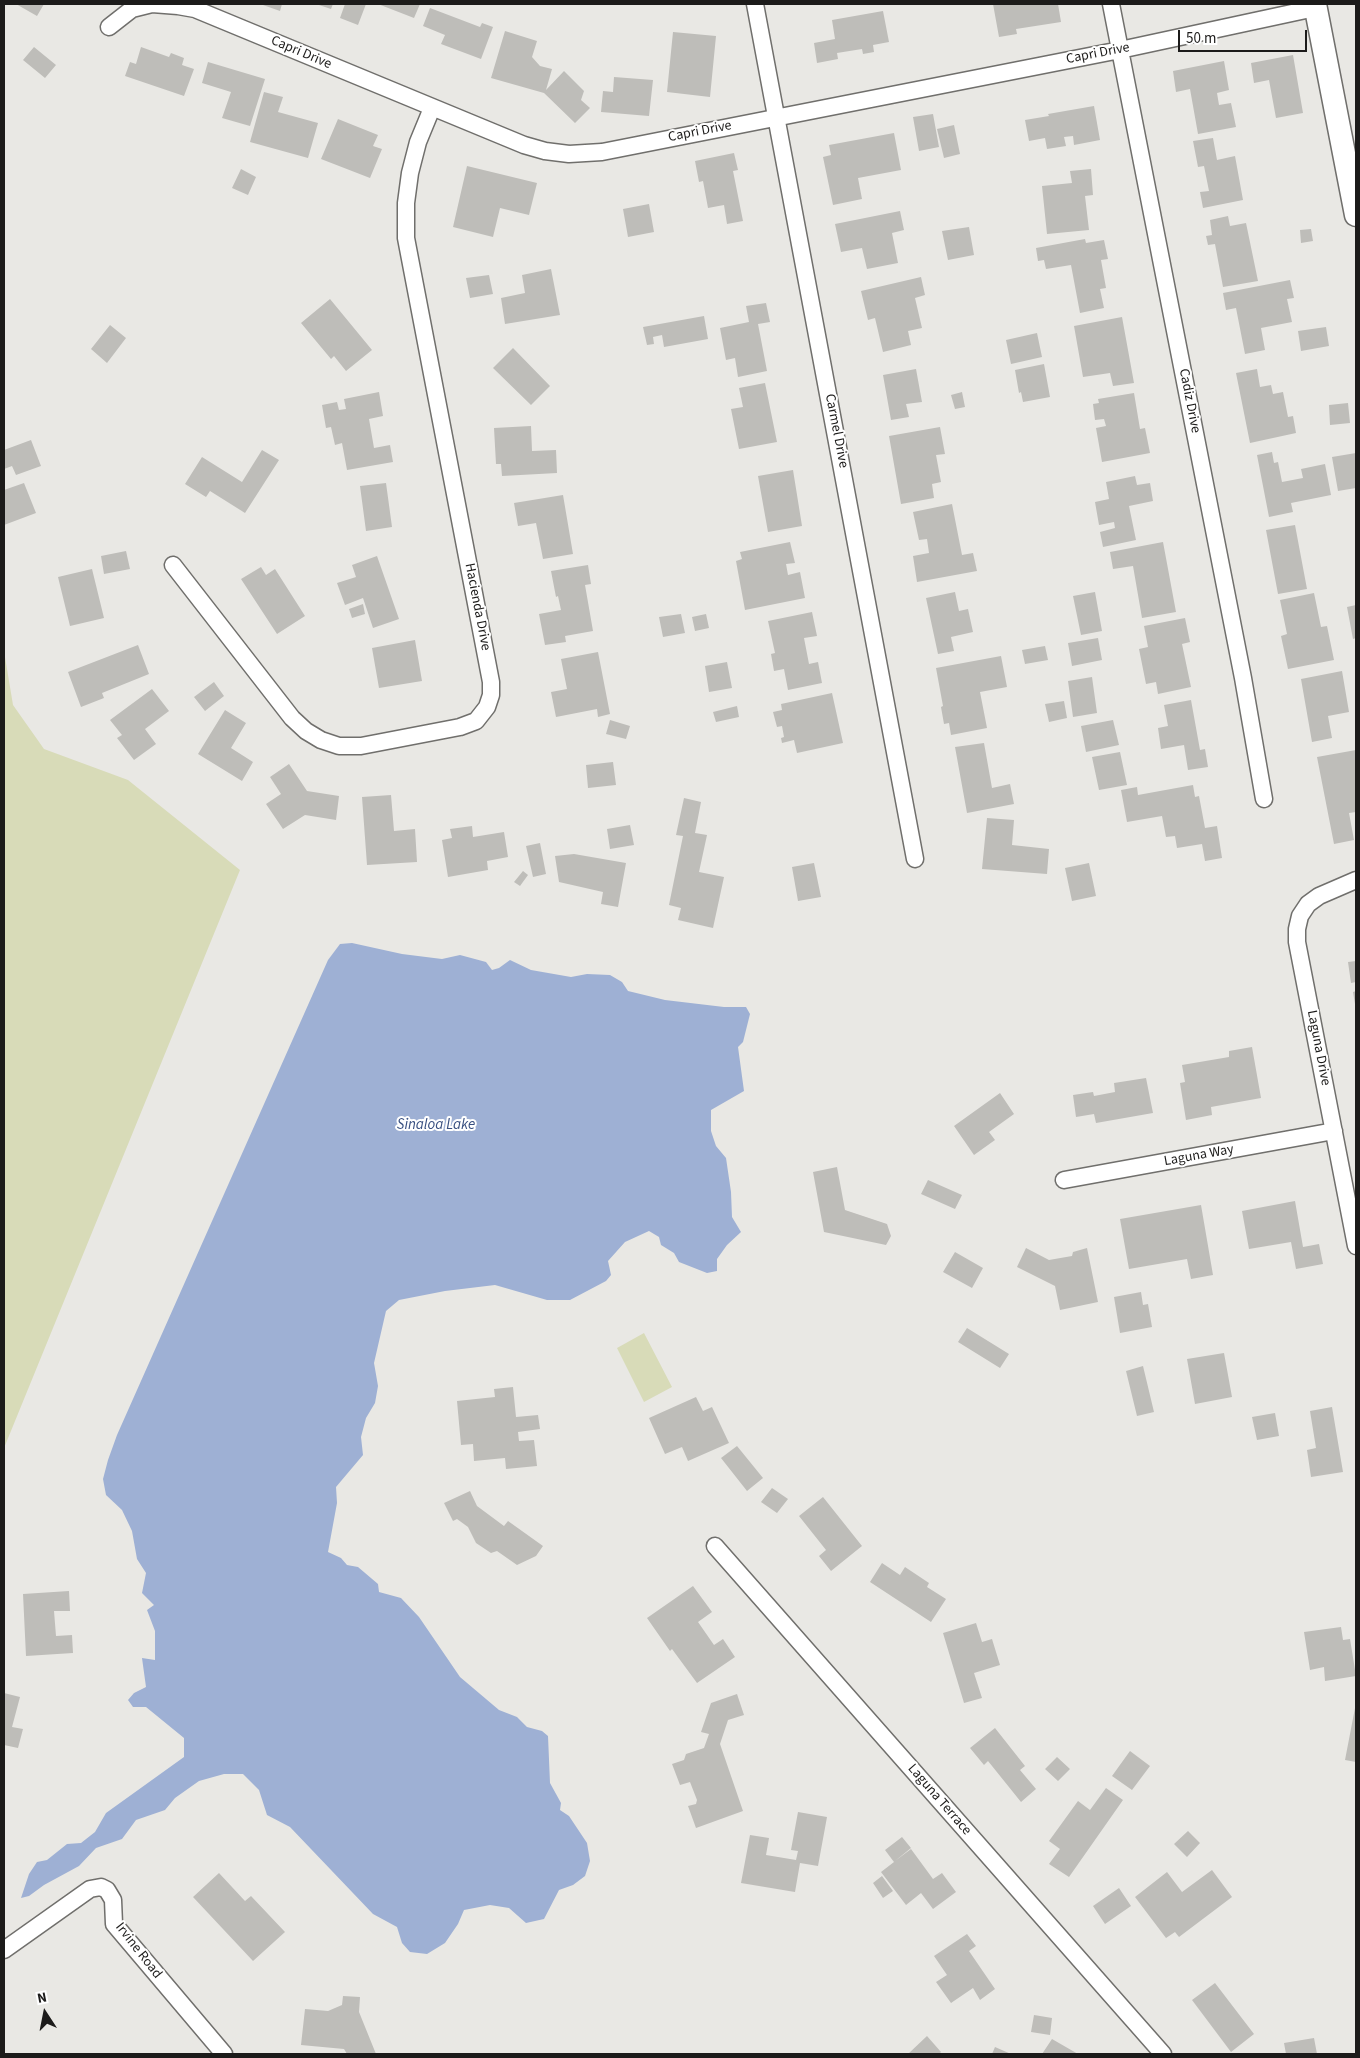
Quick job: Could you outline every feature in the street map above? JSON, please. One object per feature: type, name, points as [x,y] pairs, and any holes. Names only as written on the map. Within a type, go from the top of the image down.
[{"type":"street","name":"Capri Drive","points":[[109,26],[132,9],[152,4],[178,6],[195,10],[524,145],[545,151],[569,154],[602,152],[1120,50],[1315,6]]},
{"type":"street","name":"Carmel Drive","points":[[755,4],[915,859]]},
{"type":"street","name":"Cadiz Drive","points":[[1111,4],[1243,678],[1264,799]]},
{"type":"street","points":[[1315,6],[1356,215]]},
{"type":"street","name":"Hacienda Drive","points":[[173,564],[292,718],[306,731],[321,740],[339,746],[362,746],[460,728],[476,721],[487,707],[491,695],[491,682],[406,238],[406,204],[410,173],[418,142],[432,108]]},
{"type":"street","name":"Laguna Drive","points":[[1356,880],[1319,896],[1308,904],[1300,916],[1297,928],[1299,951],[1356,1246]]},
{"type":"street","name":"Laguna Way","points":[[1064,1180],[1334,1131]]},
{"type":"street","name":"Laguna Terrace","points":[[715,1546],[1163,2054]]},
{"type":"street","name":"Irvine Road","points":[[4,1950],[90,1889],[101,1888],[108,1890],[113,1900],[114,1924],[224,2054]]},
{"type":"green space","points":[[4,651],[13,705],[44,749],[128,780],[240,870],[4,1448]]},
{"type":"green space","points":[[644,1333],[672,1387],[644,1402],[617,1348]]},
{"type":"water","name":"Sinaloa Lake","points":[[352,943],[402,954],[442,959],[460,955],[486,962],[492,970],[499,968],[510,960],[531,970],[571,977],[587,974],[610,975],[622,982],[628,991],[665,1000],[724,1007],[746,1007],[750,1014],[743,1042],[738,1047],[744,1091],[711,1110],[711,1131],[716,1146],[726,1158],[731,1192],[732,1217],[741,1232],[727,1245],[717,1259],[717,1271],[707,1273],[679,1262],[674,1253],[661,1245],[659,1237],[649,1231],[625,1242],[608,1261],[611,1275],[606,1281],[570,1300],[547,1300],[495,1285],[445,1291],[399,1300],[386,1311],[374,1363],[378,1386],[375,1403],[366,1418],[361,1437],[363,1455],[336,1487],[337,1503],[328,1552],[341,1558],[347,1565],[358,1567],[378,1584],[379,1592],[401,1598],[419,1617],[460,1677],[499,1710],[517,1717],[527,1727],[542,1731],[548,1736],[550,1783],[561,1803],[560,1810],[569,1816],[587,1843],[590,1861],[585,1876],[573,1885],[559,1890],[544,1919],[526,1923],[509,1908],[490,1905],[464,1910],[458,1924],[445,1943],[427,1954],[410,1952],[402,1943],[397,1927],[373,1914],[290,1827],[267,1815],[259,1790],[243,1774],[224,1774],[199,1781],[175,1798],[165,1810],[136,1820],[122,1839],[96,1848],[79,1866],[44,1885],[29,1896],[21,1898],[29,1874],[37,1862],[47,1860],[67,1844],[81,1843],[95,1832],[106,1813],[184,1757],[184,1738],[146,1707],[133,1707],[128,1700],[134,1693],[146,1687],[142,1658],[155,1660],[155,1631],[147,1610],[154,1605],[142,1593],[146,1573],[137,1559],[132,1531],[122,1510],[106,1495],[103,1479],[117,1435],[328,960],[340,944]]},
{"type":"building","points":[[16,4],[44,4],[37,16]]},
{"type":"building","points":[[263,4],[282,4],[280,11]]},
{"type":"building","points":[[316,4],[333,4],[331,9]]},
{"type":"building","points":[[345,4],[366,4],[358,25],[340,18]]},
{"type":"building","points":[[378,4],[420,4],[414,18]]},
{"type":"building","points":[[993,4],[1058,4],[1061,22],[1016,29],[1017,34],[999,37]]},
{"type":"building","points":[[430,8],[480,27],[482,23],[493,27],[481,59],[441,44],[445,35],[423,26]]},
{"type":"building","points":[[883,11],[889,42],[873,45],[874,52],[863,54],[862,49],[837,53],[838,59],[817,63],[814,43],[835,39],[832,20]]},
{"type":"building","points":[[505,31],[537,41],[532,57],[540,66],[552,69],[546,90],[564,71],[584,91],[581,100],[590,108],[575,123],[544,93],[491,78]]},
{"type":"building","points":[[673,32],[716,36],[710,97],[667,92]]},
{"type":"building","points":[[34,47],[56,65],[45,78],[23,60]]},
{"type":"building","points":[[141,47],[169,57],[171,53],[184,58],[182,65],[194,69],[184,96],[125,76],[130,62],[136,64]]},
{"type":"building","points":[[1293,55],[1303,113],[1276,118],[1269,80],[1254,83],[1251,63]]},
{"type":"building","points":[[1224,61],[1229,90],[1217,93],[1219,105],[1231,103],[1236,127],[1198,134],[1190,89],[1176,92],[1173,71]]},
{"type":"building","points":[[208,62],[265,79],[250,126],[222,118],[231,92],[202,83]]},
{"type":"building","points":[[614,77],[653,80],[649,116],[601,112],[603,91],[613,92]]},
{"type":"building","points":[[264,92],[283,97],[278,112],[318,123],[308,158],[250,142]]},
{"type":"building","points":[[1094,106],[1100,140],[1074,145],[1073,136],[1064,137],[1066,146],[1047,149],[1045,138],[1029,141],[1025,120]]},
{"type":"building","points":[[933,114],[939,147],[919,151],[913,117]]},
{"type":"building","points":[[338,119],[378,135],[373,146],[382,149],[370,178],[321,159]]},
{"type":"building","points":[[954,125],[960,154],[944,158],[937,129]]},
{"type":"building","points":[[894,133],[901,170],[858,178],[862,199],[833,205],[823,157],[831,155],[829,145]]},
{"type":"building","points":[[1213,138],[1217,160],[1235,156],[1243,200],[1203,208],[1200,192],[1209,191],[1204,166],[1198,167],[1193,141]]},
{"type":"building","points":[[734,153],[738,170],[733,171],[743,221],[727,224],[724,205],[708,208],[703,181],[699,182],[695,161]]},
{"type":"building","points":[[467,166],[537,183],[529,215],[500,208],[493,237],[453,227]]},
{"type":"building","points":[[241,169],[256,177],[248,195],[232,188]]},
{"type":"building","points":[[1091,169],[1093,195],[1085,196],[1089,230],[1047,234],[1042,186],[1072,183],[1070,171]]},
{"type":"building","points":[[649,204],[654,232],[628,237],[623,209]]},
{"type":"building","points":[[900,211],[904,230],[892,233],[898,263],[867,269],[862,248],[841,252],[835,224]]},
{"type":"building","points":[[1228,216],[1230,226],[1246,223],[1258,281],[1223,287],[1215,244],[1208,245],[1206,236],[1212,235],[1210,220]]},
{"type":"building","points":[[969,227],[974,255],[948,260],[942,231]]},
{"type":"building","points":[[1311,229],[1313,241],[1301,243],[1300,230]]},
{"type":"building","points":[[1085,239],[1086,243],[1104,240],[1108,259],[1101,260],[1106,288],[1100,289],[1104,308],[1080,313],[1071,265],[1046,269],[1044,260],[1038,261],[1036,248]]},
{"type":"building","points":[[551,269],[560,315],[505,324],[501,298],[525,293],[522,275]]},
{"type":"building","points":[[489,275],[493,294],[470,298],[466,278]]},
{"type":"building","points":[[921,277],[925,295],[915,298],[922,328],[908,331],[911,345],[883,352],[875,318],[868,320],[861,291]]},
{"type":"building","points":[[1290,280],[1294,298],[1287,299],[1292,322],[1261,328],[1265,350],[1245,354],[1236,308],[1226,310],[1223,293]]},
{"type":"building","points":[[330,299],[372,350],[346,371],[334,356],[331,359],[301,323]]},
{"type":"building","points":[[766,303],[770,322],[758,324],[767,371],[738,377],[735,358],[726,360],[720,328],[749,322],[746,306]]},
{"type":"building","points":[[704,316],[708,339],[664,347],[662,335],[653,337],[654,344],[647,345],[643,327]]},
{"type":"building","points":[[1122,317],[1134,383],[1113,386],[1110,373],[1083,377],[1074,326]]},
{"type":"building","points":[[110,325],[126,338],[107,363],[91,349]]},
{"type":"building","points":[[1326,327],[1329,346],[1301,351],[1298,331]]},
{"type":"building","points":[[1037,333],[1042,357],[1011,364],[1006,340]]},
{"type":"building","points":[[513,348],[550,386],[531,405],[493,368]]},
{"type":"building","points":[[1044,364],[1050,397],[1023,402],[1021,392],[1019,393],[1015,370]]},
{"type":"building","points":[[916,369],[922,402],[906,404],[909,417],[891,420],[883,375]]},
{"type":"building","points":[[1257,369],[1260,387],[1271,385],[1273,394],[1283,392],[1288,417],[1293,416],[1296,433],[1250,443],[1236,373]]},
{"type":"building","points":[[765,383],[777,442],[739,449],[731,409],[743,407],[739,388]]},
{"type":"building","points":[[379,392],[383,416],[369,419],[374,448],[390,445],[393,462],[347,470],[342,443],[335,445],[331,427],[326,428],[322,405],[337,402],[339,410],[346,409],[344,399]]},
{"type":"building","points":[[962,392],[965,407],[955,409],[951,395]]},
{"type":"building","points":[[1134,393],[1140,429],[1145,428],[1150,453],[1102,462],[1096,428],[1106,426],[1104,419],[1095,420],[1093,404],[1099,403],[1098,399]]},
{"type":"building","points":[[1348,403],[1350,423],[1330,425],[1329,405]]},
{"type":"building","points":[[531,426],[532,451],[556,450],[557,473],[502,476],[501,464],[496,464],[494,428]]},
{"type":"building","points":[[940,427],[945,454],[936,455],[941,482],[932,484],[934,498],[901,504],[889,436]]},
{"type":"building","points":[[31,440],[41,466],[16,475],[12,466],[4,469],[4,450]]},
{"type":"building","points":[[262,450],[279,460],[245,513],[210,491],[206,497],[185,484],[202,457],[242,482]]},
{"type":"building","points":[[1272,452],[1274,463],[1278,462],[1282,482],[1303,478],[1301,469],[1325,464],[1331,495],[1291,503],[1293,512],[1269,517],[1257,455]]},
{"type":"building","points":[[1356,453],[1356,488],[1338,491],[1332,457]]},
{"type":"building","points":[[793,470],[802,526],[768,532],[758,476]]},
{"type":"building","points":[[1135,476],[1137,485],[1150,483],[1153,501],[1129,506],[1136,540],[1103,547],[1100,532],[1115,528],[1114,522],[1099,525],[1095,502],[1109,499],[1106,482]]},
{"type":"building","points":[[24,483],[36,513],[4,525],[4,490]]},
{"type":"building","points":[[386,483],[392,527],[366,531],[360,486]]},
{"type":"building","points":[[563,495],[573,554],[543,559],[536,523],[518,526],[514,503]]},
{"type":"building","points":[[952,504],[962,555],[973,553],[977,571],[917,582],[913,556],[929,553],[927,539],[919,540],[913,512]]},
{"type":"building","points":[[1295,525],[1307,589],[1278,594],[1266,530]]},
{"type":"building","points":[[790,542],[795,563],[786,564],[788,575],[800,572],[805,598],[745,610],[736,561],[742,559],[740,552]]},
{"type":"building","points":[[1163,542],[1176,612],[1142,618],[1133,566],[1113,569],[1110,552]]},
{"type":"building","points":[[126,551],[130,569],[104,574],[101,556]]},
{"type":"building","points":[[377,556],[399,619],[373,628],[363,598],[345,605],[337,583],[356,577],[352,565]]},
{"type":"building","points":[[588,565],[591,584],[585,585],[593,631],[565,636],[566,642],[545,645],[539,614],[561,610],[558,596],[556,597],[551,571]]},
{"type":"building","points":[[261,567],[266,575],[275,569],[305,616],[277,634],[241,579]]},
{"type":"building","points":[[92,569],[104,618],[70,626],[58,577]]},
{"type":"building","points":[[955,592],[959,611],[968,609],[973,632],[951,637],[954,651],[938,654],[926,598]]},
{"type":"building","points":[[1095,592],[1102,631],[1081,635],[1073,596]]},
{"type":"building","points":[[1314,593],[1321,627],[1327,626],[1334,660],[1288,669],[1281,636],[1287,634],[1280,600]]},
{"type":"building","points":[[363,604],[365,614],[352,618],[349,609]]},
{"type":"building","points":[[1356,605],[1356,638],[1353,639],[1347,607]]},
{"type":"building","points":[[812,612],[817,636],[804,638],[809,664],[818,662],[822,683],[788,690],[784,669],[774,671],[771,654],[775,653],[768,621]]},
{"type":"building","points":[[681,614],[685,633],[663,637],[659,617]]},
{"type":"building","points":[[706,614],[709,628],[695,631],[692,617]]},
{"type":"building","points":[[1185,618],[1190,642],[1182,644],[1191,687],[1158,694],[1156,682],[1146,684],[1139,649],[1148,647],[1144,626]]},
{"type":"building","points":[[1098,638],[1102,660],[1072,666],[1068,643]]},
{"type":"building","points":[[415,640],[422,681],[379,688],[372,648]]},
{"type":"building","points":[[138,645],[149,674],[102,693],[104,698],[81,707],[68,672]]},
{"type":"building","points":[[1045,646],[1048,660],[1025,664],[1022,650]]},
{"type":"building","points":[[598,652],[610,714],[598,717],[597,709],[556,717],[551,692],[567,689],[561,659]]},
{"type":"building","points":[[1001,656],[1007,687],[980,692],[987,728],[951,735],[949,723],[944,724],[941,707],[943,706],[936,668]]},
{"type":"building","points":[[727,662],[732,688],[709,692],[705,666]]},
{"type":"building","points":[[1342,671],[1349,712],[1328,716],[1332,738],[1312,742],[1301,679]]},
{"type":"building","points":[[1092,677],[1097,713],[1073,717],[1068,681]]},
{"type":"building","points":[[214,682],[224,696],[205,711],[194,697]]},
{"type":"building","points":[[152,689],[169,711],[145,729],[156,744],[134,760],[117,738],[122,735],[110,720]]},
{"type":"building","points":[[832,693],[843,743],[797,753],[794,740],[782,743],[781,738],[784,737],[782,726],[777,727],[773,712],[782,710],[781,704]]},
{"type":"building","points":[[1191,700],[1200,750],[1205,749],[1208,767],[1188,770],[1184,745],[1161,749],[1158,728],[1168,726],[1164,705]]},
{"type":"building","points":[[1064,701],[1067,718],[1049,722],[1045,704]]},
{"type":"building","points":[[737,706],[739,717],[716,722],[713,712]]},
{"type":"building","points":[[225,710],[246,723],[231,748],[253,762],[242,781],[198,754]]},
{"type":"building","points":[[610,720],[630,726],[626,739],[606,734]]},
{"type":"building","points":[[1113,720],[1119,745],[1086,752],[1081,726]]},
{"type":"building","points":[[984,743],[992,788],[1010,784],[1014,804],[967,813],[955,747]]},
{"type":"building","points":[[1356,750],[1356,812],[1349,813],[1354,840],[1334,844],[1317,757]]},
{"type":"building","points":[[1120,752],[1127,785],[1099,790],[1092,757]]},
{"type":"building","points":[[613,762],[616,785],[588,788],[586,765]]},
{"type":"building","points":[[289,764],[307,791],[339,796],[336,820],[305,815],[283,829],[266,804],[281,794],[270,777]]},
{"type":"building","points":[[1193,785],[1195,797],[1199,796],[1205,828],[1217,826],[1222,858],[1205,861],[1202,844],[1177,848],[1175,836],[1166,837],[1162,816],[1127,822],[1121,790],[1137,787],[1138,795]]},
{"type":"building","points":[[391,795],[394,831],[415,829],[417,862],[367,865],[362,797]]},
{"type":"building","points":[[684,798],[701,802],[695,833],[707,835],[699,872],[724,877],[713,928],[678,920],[681,908],[669,905],[683,836],[676,835]]},
{"type":"building","points":[[987,818],[1014,820],[1012,845],[1049,849],[1047,874],[982,869]]},
{"type":"building","points":[[630,825],[634,845],[610,849],[607,829]]},
{"type":"building","points":[[472,826],[473,837],[504,832],[508,857],[487,861],[488,870],[448,877],[442,840],[452,838],[450,829]]},
{"type":"building","points":[[540,843],[546,874],[533,877],[526,846]]},
{"type":"building","points":[[574,854],[626,863],[618,907],[601,904],[603,892],[559,882],[555,856]]},
{"type":"building","points":[[814,863],[821,897],[798,901],[792,867]]},
{"type":"building","points":[[1089,863],[1096,896],[1072,901],[1065,868]]},
{"type":"building","points":[[523,871],[528,875],[520,886],[514,882]]},
{"type":"building","points":[[1356,961],[1356,982],[1351,983],[1348,962]]},
{"type":"building","points":[[1356,991],[1356,1004],[1355,1004],[1353,992]]},
{"type":"building","points":[[1252,1047],[1261,1098],[1211,1107],[1212,1115],[1186,1120],[1180,1083],[1185,1082],[1182,1065],[1229,1057],[1229,1051]]},
{"type":"building","points":[[1146,1078],[1153,1113],[1096,1123],[1094,1114],[1076,1117],[1073,1095],[1093,1092],[1094,1096],[1115,1092],[1114,1083]]},
{"type":"building","points":[[1000,1093],[1014,1114],[989,1132],[995,1140],[974,1155],[954,1126]]},
{"type":"building","points":[[837,1167],[845,1210],[887,1224],[891,1236],[886,1245],[824,1232],[813,1172]]},
{"type":"building","points":[[928,1180],[962,1195],[955,1209],[921,1194]]},
{"type":"building","points":[[1295,1201],[1303,1247],[1319,1244],[1323,1264],[1296,1269],[1291,1242],[1249,1249],[1242,1211]]},
{"type":"building","points":[[1201,1205],[1213,1275],[1191,1279],[1187,1259],[1129,1269],[1120,1219]]},
{"type":"building","points":[[1026,1248],[1049,1260],[1072,1256],[1073,1252],[1087,1248],[1098,1302],[1060,1310],[1055,1286],[1017,1267]]},
{"type":"building","points":[[955,1252],[983,1268],[972,1288],[943,1272]]},
{"type":"building","points":[[1141,1292],[1143,1305],[1148,1304],[1152,1327],[1120,1333],[1114,1297]]},
{"type":"building","points":[[967,1328],[1009,1354],[1000,1368],[958,1342]]},
{"type":"building","points":[[1224,1353],[1232,1397],[1195,1404],[1187,1359]]},
{"type":"building","points":[[1143,1366],[1154,1412],[1137,1416],[1126,1371]]},
{"type":"building","points":[[513,1387],[516,1417],[538,1415],[540,1429],[518,1432],[519,1441],[534,1440],[537,1466],[506,1469],[505,1458],[474,1461],[473,1444],[461,1445],[457,1401],[495,1397],[494,1389]]},
{"type":"building","points":[[696,1397],[703,1411],[712,1407],[729,1443],[688,1461],[682,1447],[665,1454],[649,1418]]},
{"type":"building","points":[[1332,1407],[1343,1472],[1311,1477],[1307,1450],[1316,1448],[1310,1411]]},
{"type":"building","points":[[1275,1413],[1279,1436],[1257,1440],[1252,1417]]},
{"type":"building","points":[[737,1446],[763,1478],[747,1491],[721,1458]]},
{"type":"building","points":[[772,1488],[788,1499],[777,1513],[761,1502]]},
{"type":"building","points":[[470,1491],[477,1506],[504,1526],[508,1521],[543,1546],[536,1556],[517,1565],[497,1551],[491,1553],[476,1543],[468,1527],[457,1519],[453,1521],[444,1503]]},
{"type":"building","points":[[823,1497],[862,1546],[831,1571],[819,1556],[826,1550],[799,1516]]},
{"type":"building","points":[[882,1563],[900,1575],[905,1567],[929,1583],[927,1587],[946,1599],[931,1622],[870,1582]]},
{"type":"building","points":[[693,1586],[712,1612],[698,1622],[714,1645],[723,1639],[735,1657],[697,1683],[672,1649],[670,1651],[647,1618]]},
{"type":"building","points":[[69,1591],[70,1611],[54,1611],[56,1636],[72,1635],[73,1653],[26,1656],[23,1594]]},
{"type":"building","points":[[976,1623],[982,1642],[992,1639],[1000,1665],[974,1673],[982,1698],[964,1703],[943,1633]]},
{"type":"building","points":[[1341,1627],[1343,1640],[1350,1639],[1356,1676],[1325,1681],[1324,1667],[1310,1670],[1304,1632]]},
{"type":"building","points":[[4,1693],[20,1697],[12,1727],[23,1729],[18,1748],[4,1745]]},
{"type":"building","points":[[737,1694],[744,1715],[728,1720],[720,1744],[743,1811],[696,1828],[688,1806],[696,1804],[697,1800],[690,1782],[680,1785],[672,1764],[684,1760],[686,1754],[704,1748],[709,1734],[701,1732],[711,1703]]},
{"type":"building","points":[[1356,1708],[1356,1762],[1345,1760]]},
{"type":"building","points":[[995,1728],[1025,1766],[1020,1770],[1036,1789],[1021,1802],[988,1761],[984,1765],[970,1748]]},
{"type":"building","points":[[1130,1751],[1150,1766],[1132,1790],[1112,1776]]},
{"type":"building","points":[[1057,1757],[1070,1769],[1058,1781],[1045,1769]]},
{"type":"building","points":[[1106,1788],[1123,1800],[1069,1877],[1049,1864],[1060,1849],[1049,1841],[1078,1801],[1090,1810]]},
{"type":"building","points":[[798,1812],[827,1817],[818,1866],[800,1863],[795,1892],[741,1883],[750,1835],[769,1838],[766,1855],[796,1860],[798,1851],[791,1850]]},
{"type":"building","points":[[1188,1831],[1200,1843],[1187,1857],[1174,1844]]},
{"type":"building","points":[[902,1837],[911,1848],[895,1861],[911,1849],[933,1879],[942,1873],[956,1892],[933,1909],[921,1893],[906,1905],[881,1872],[894,1862],[885,1850]]},
{"type":"building","points":[[1212,1870],[1232,1897],[1179,1937],[1175,1932],[1166,1938],[1135,1897],[1167,1872],[1182,1892]]},
{"type":"building","points":[[219,1873],[245,1901],[251,1896],[285,1932],[253,1961],[193,1897]]},
{"type":"building","points":[[882,1876],[893,1891],[883,1898],[873,1883]]},
{"type":"building","points":[[1119,1888],[1131,1906],[1105,1924],[1093,1906]]},
{"type":"building","points":[[967,1934],[976,1946],[969,1951],[995,1989],[980,2000],[973,1988],[951,2003],[936,1982],[947,1975],[934,1956]]},
{"type":"building","points":[[1215,1983],[1254,2034],[1231,2052],[1192,2000]]},
{"type":"building","points":[[343,1996],[360,1997],[359,2012],[376,2054],[347,2054],[344,2049],[301,2045],[305,2009],[328,2011],[342,2005]]},
{"type":"building","points":[[1034,2015],[1052,2018],[1050,2035],[1031,2032]]},
{"type":"building","points":[[927,2036],[941,2052],[939,2054],[908,2054]]},
{"type":"building","points":[[1314,2038],[1317,2054],[1286,2054],[1284,2043]]},
{"type":"building","points":[[1052,2039],[1078,2054],[1042,2054]]},
{"type":"building","points":[[995,2047],[1011,2054],[992,2054]]}]
